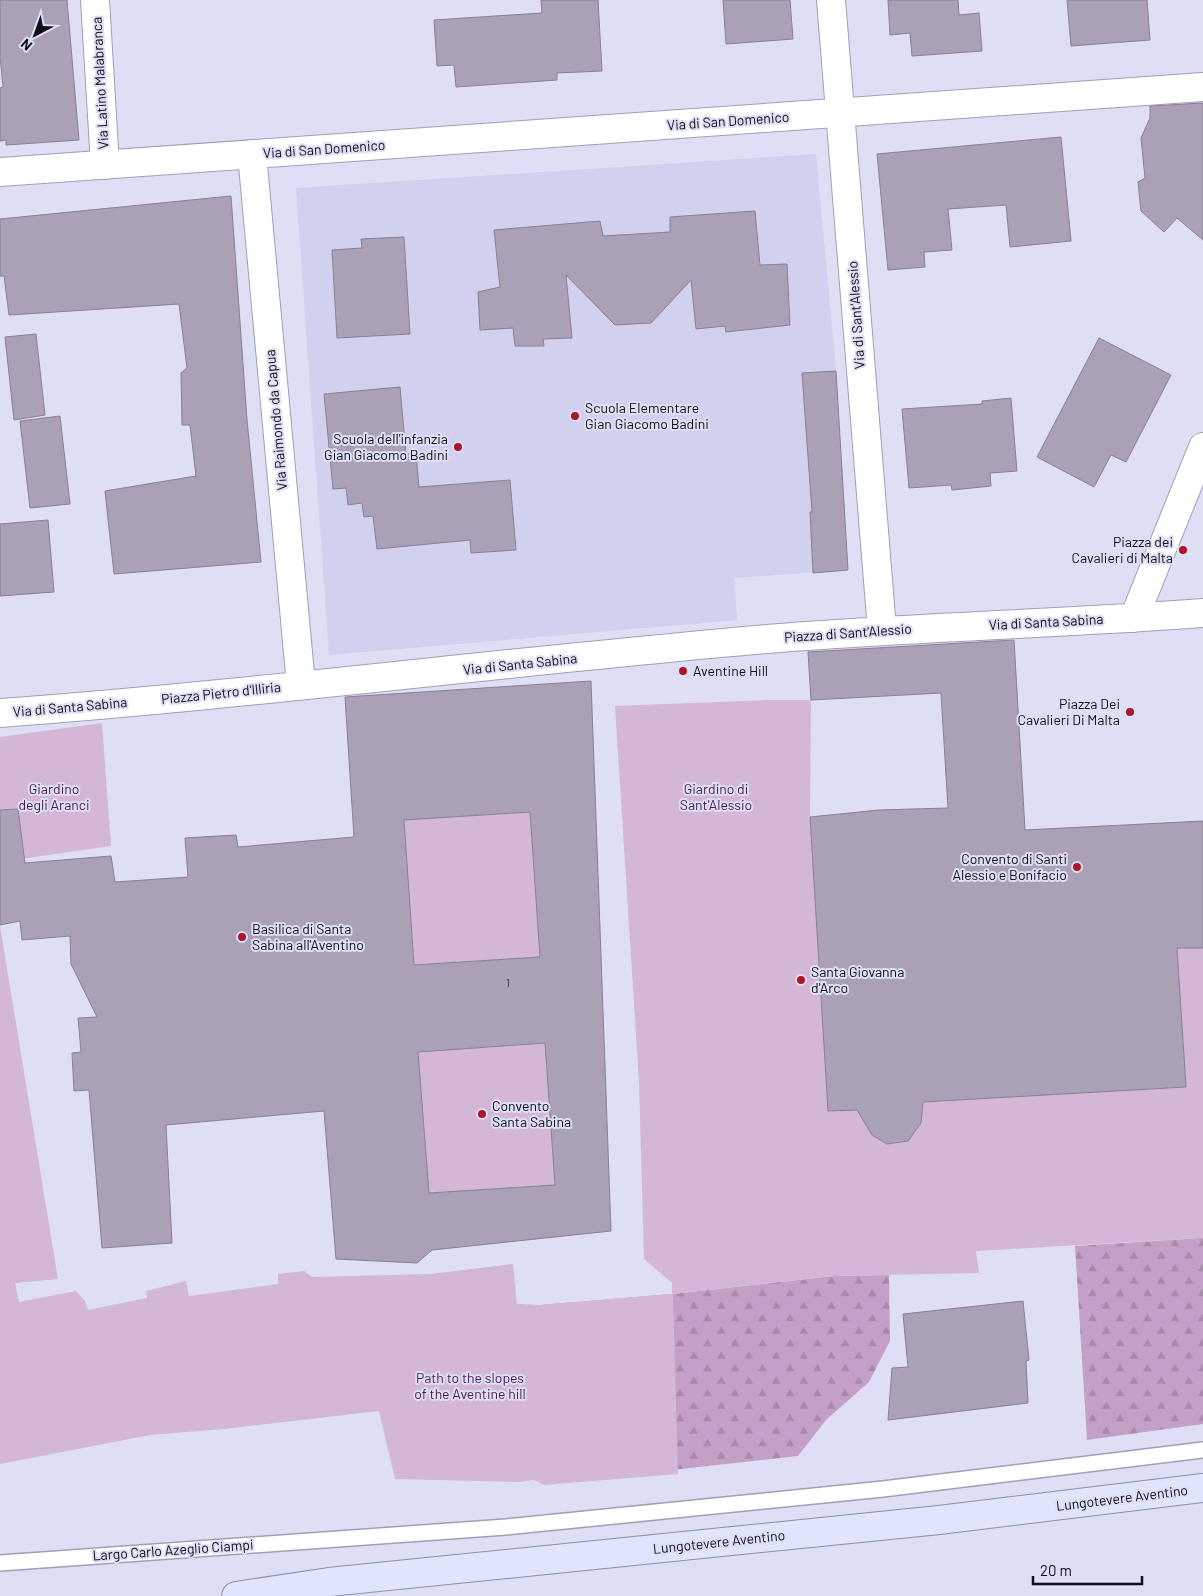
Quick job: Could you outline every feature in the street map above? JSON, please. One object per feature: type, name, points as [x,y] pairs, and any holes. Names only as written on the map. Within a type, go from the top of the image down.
[{"type":"main road","name":"Lungotevere Aventino","points":[[236,1596],[329,1582],[939,1520],[1203,1488]]},
{"type":"street","name":"Via Latino Malabranca","points":[[95,0],[105,166]]},
{"type":"street","name":"Via di Sant'Alessio","points":[[831,0],[882,630]]},
{"type":"street","name":"Via di San Domenico","points":[[0,172],[1203,87]]},
{"type":"street","name":"Via Raimondo da Capua","points":[[252,154],[301,685]]},
{"type":"street","points":[[1134,618],[1203,447]]},
{"type":"street","name":"Via di Santa Sabina","points":[[958,626],[1203,613]]},
{"type":"street","name":"Piazza di Sant'Alessio","points":[[738,642],[882,630],[958,626]]},
{"type":"street","name":"Via di Santa Sabina","points":[[301,685],[738,642]]},
{"type":"street","name":"Piazza Pietro d'Illiria","points":[[140,701],[301,685]]},
{"type":"street","name":"Via di Santa Sabina","points":[[0,713],[140,701]]},
{"type":"lane","name":"Largo Carlo Azeglio Ciampi","points":[[0,1563],[506,1527],[883,1489],[1203,1450]]},
{"type":"shaded area","name":"Scuola Elementare Gian Giacomo Badini","points":[[816,154],[836,371],[848,570],[734,578],[737,620],[329,655],[296,188]]},
{"type":"green space","points":[[811,700],[810,816],[828,1111],[857,1110],[872,1135],[887,1144],[908,1141],[921,1123],[923,1102],[1185,1087],[1175,906],[1203,948],[1203,1238],[976,1251],[979,1273],[834,1276],[673,1294],[678,1474],[544,1485],[534,1480],[518,1482],[395,1479],[379,1411],[224,1429],[150,1435],[0,1464],[0,926],[58,1279],[15,1283],[19,1302],[76,1291],[85,1301],[88,1310],[147,1298],[146,1291],[186,1281],[189,1296],[278,1284],[278,1274],[304,1271],[312,1277],[431,1274],[513,1264],[517,1304],[540,1305],[672,1294],[672,1283],[644,1259],[639,1082],[615,706]]},
{"type":"green space","name":"Giardino degli Aranci","points":[[102,723],[111,846],[0,862],[0,737]]},
{"type":"green space","points":[[530,812],[540,957],[414,965],[404,820]]},
{"type":"green space","points":[[545,1043],[555,1185],[429,1193],[418,1052]]},
{"type":"green space","points":[[1203,1238],[1203,1424],[1087,1440],[1075,1246]]},
{"type":"green space","points":[[889,1275],[890,1341],[869,1382],[826,1420],[798,1456],[609,1477],[540,1305],[672,1294],[834,1276]]},
{"type":"building","points":[[0,0],[67,0],[79,140],[6,145],[6,140],[0,141],[0,88],[3,87],[0,56]]},
{"type":"building","points":[[541,0],[598,0],[602,71],[557,73],[557,80],[456,87],[454,65],[437,66],[434,20],[542,13]]},
{"type":"building","points":[[723,0],[790,0],[793,39],[726,44]]},
{"type":"building","points":[[888,0],[958,0],[959,15],[979,13],[982,51],[912,56],[910,33],[890,35]]},
{"type":"building","points":[[1067,0],[1147,0],[1150,40],[1071,46]]},
{"type":"building","points":[[1203,103],[1203,240],[1177,218],[1164,232],[1141,211],[1138,182],[1145,178],[1141,138],[1150,118],[1150,106]]},
{"type":"building","points":[[1061,137],[1071,241],[1010,247],[1006,205],[948,209],[952,250],[924,252],[925,267],[888,270],[877,154]]},
{"type":"building","points":[[231,196],[247,420],[261,562],[114,574],[105,491],[196,476],[190,425],[182,425],[181,373],[187,368],[179,304],[9,315],[4,276],[0,276],[0,219]]},
{"type":"building","points":[[755,211],[760,265],[787,264],[790,325],[726,332],[725,326],[696,329],[691,280],[651,323],[615,325],[566,275],[572,338],[543,339],[544,346],[515,346],[513,328],[480,330],[478,292],[500,287],[494,230],[600,221],[603,236],[670,232],[670,217]]},
{"type":"building","points":[[404,237],[410,334],[337,338],[332,250],[362,248],[361,239]]},
{"type":"building","points":[[36,334],[45,415],[14,420],[5,337]]},
{"type":"building","points":[[1099,338],[1171,375],[1126,462],[1111,455],[1094,487],[1037,457]]},
{"type":"building","points":[[836,371],[848,570],[813,573],[810,512],[812,512],[802,373]]},
{"type":"building","points":[[400,387],[406,454],[416,453],[419,487],[510,480],[516,550],[471,553],[470,540],[377,549],[373,516],[364,517],[362,503],[348,505],[346,488],[333,489],[324,394]]},
{"type":"building","points":[[1011,398],[1017,471],[990,473],[991,486],[952,490],[951,485],[909,488],[902,409],[982,404],[982,401]]},
{"type":"building","points":[[60,416],[70,504],[30,508],[20,421]]},
{"type":"building","points":[[48,520],[54,592],[0,596],[0,524]]},
{"type":"building","name":"Convento di Santi Alessio e Bonifacio","points":[[1014,640],[1025,830],[1203,821],[1203,948],[1177,948],[1186,1087],[923,1102],[921,1123],[908,1141],[887,1144],[872,1135],[857,1110],[828,1111],[810,817],[879,810],[948,808],[941,693],[811,700],[808,652]]},
{"type":"building","points":[[591,681],[611,1231],[432,1250],[417,1263],[336,1259],[324,1111],[166,1125],[172,1243],[102,1248],[89,1090],[74,1091],[72,1053],[81,1052],[78,1018],[97,1017],[71,964],[70,936],[22,940],[20,921],[0,925],[0,810],[18,809],[25,863],[111,856],[115,882],[188,877],[185,838],[236,835],[238,847],[354,837],[345,697]],"holes":[[[530,812],[540,957],[414,965],[404,820]],[[545,1043],[555,1185],[429,1193],[418,1052]]]},
{"type":"building","points":[[1023,1301],[1029,1360],[1026,1361],[1028,1403],[888,1420],[892,1368],[908,1367],[903,1314]]},
{"type":"place","name":"Scuola Elementare Gian Giacomo Badini","points":[[575,416]]},
{"type":"place","name":"Scuola dell'infanzia Gian Giacomo Badini","points":[[458,447]]},
{"type":"place","name":"Piazza dei Cavalieri di Malta","points":[[1183,550]]},
{"type":"place","name":"Aventine Hill","points":[[683,671]]},
{"type":"place","name":"Piazza Dei Cavalieri Di Malta","points":[[1130,712]]},
{"type":"place","name":"Convento di Santi Alessio e Bonifacio","points":[[1077,867]]},
{"type":"place","name":"Basilica di Santa Sabina all'Aventino","points":[[242,937]]},
{"type":"place","name":"Santa Giovanna d'Arco","points":[[801,980]]},
{"type":"place","name":"Convento Santa Sabina","points":[[482,1114]]},
{"type":"park label","name":"Giardino di Sant'Alessio","points":[[716,798]]},
{"type":"park label","name":"Path to the slopes of the Aventine hill","points":[[470,1386]]}]
